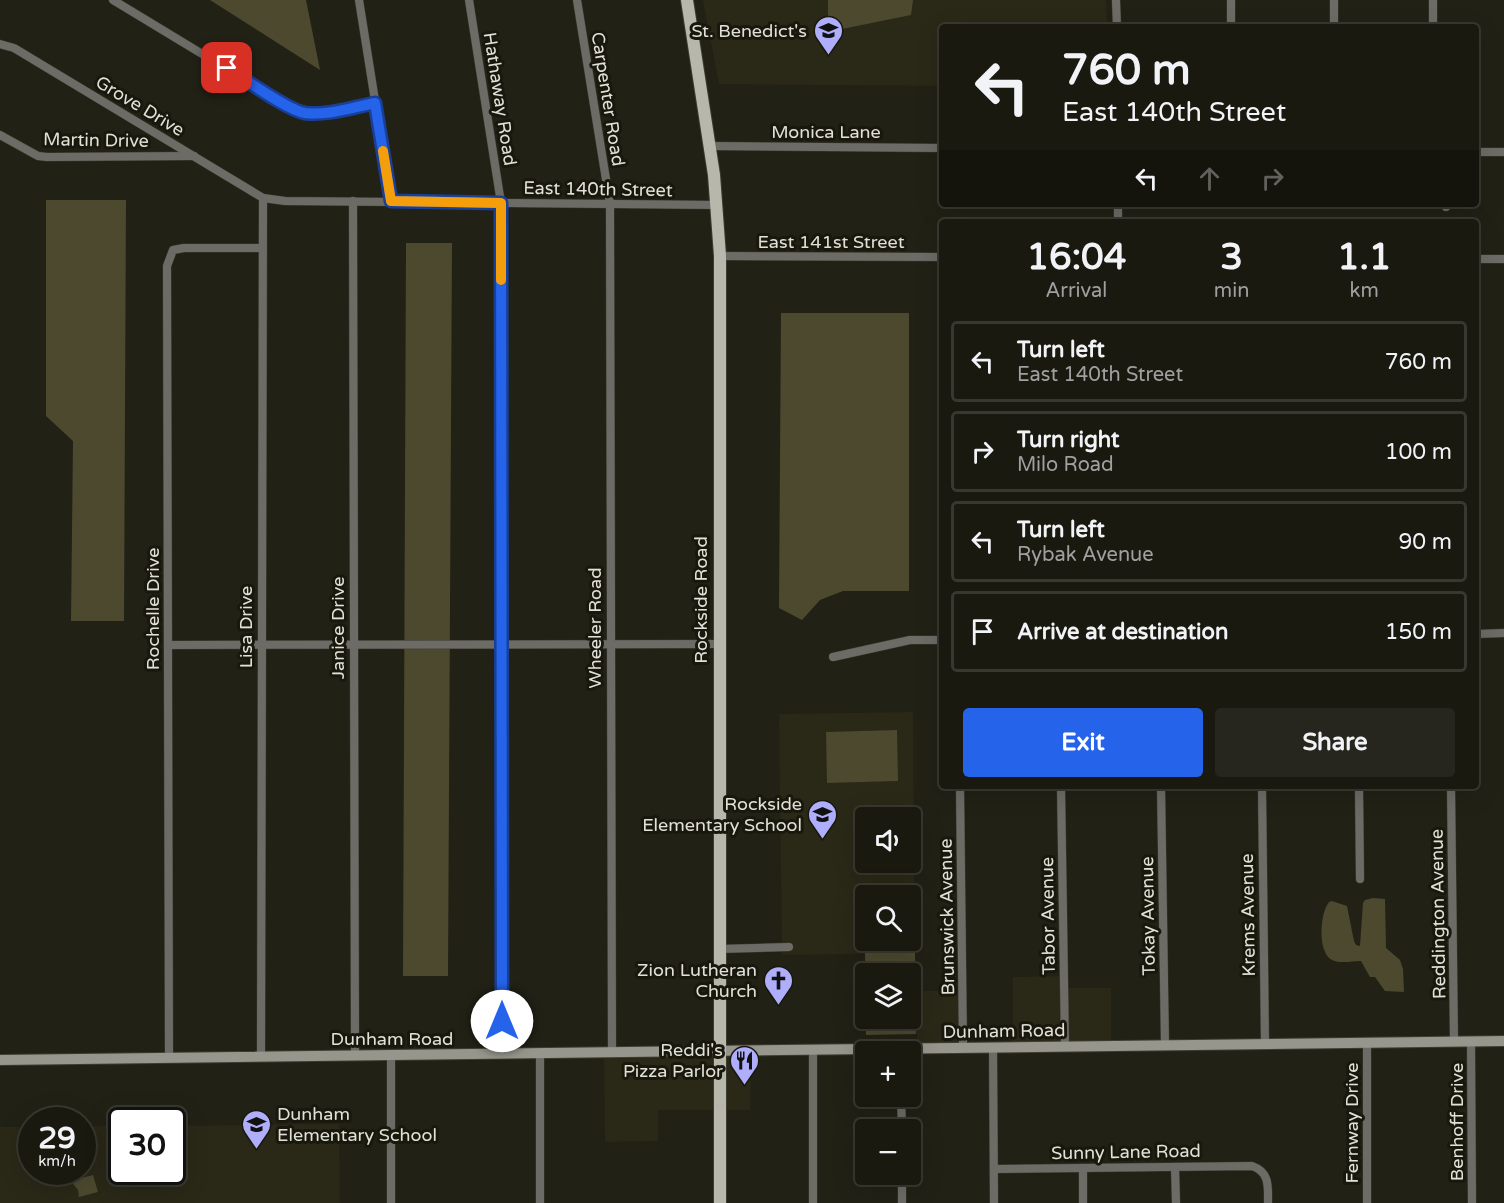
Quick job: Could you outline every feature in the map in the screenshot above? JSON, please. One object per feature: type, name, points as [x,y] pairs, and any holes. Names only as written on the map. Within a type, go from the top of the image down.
[{"type":"main road","name":"Rockside Road","points":[[687,0],[710,146],[720,256],[720,1203]]},
{"type":"street","points":[[113,0],[293,109],[306,113],[321,113],[375,103]]},
{"type":"street","points":[[359,0],[391,201]]},
{"type":"street","name":"Hathaway Road","points":[[469,0],[501,203],[502,1054]]},
{"type":"street","name":"Carpenter Road","points":[[577,0],[610,204]]},
{"type":"street","points":[[1116,0],[1117,24]]},
{"type":"street","points":[[1230,0],[1231,24]]},
{"type":"street","points":[[1334,0],[1334,24]]},
{"type":"street","points":[[1433,0],[1433,24]]},
{"type":"street","name":"Grove Drive","points":[[0,44],[14,48],[263,198]]},
{"type":"street","name":"Martin Drive","points":[[0,135],[38,156],[47,157],[195,156]]},
{"type":"street","name":"Monica Lane","points":[[710,146],[939,148]]},
{"type":"street","points":[[1479,152],[1504,152]]},
{"type":"street","name":"East 140th Street","points":[[263,198],[285,201],[717,205]]},
{"type":"street","name":"Lisa Drive","points":[[261,1056],[263,198]]},
{"type":"street","name":"Janice Drive","points":[[353,201],[355,1056]]},
{"type":"street","name":"Wheeler Road","points":[[610,204],[612,1052]]},
{"type":"street","name":"Rochelle Drive","points":[[169,1058],[167,266],[173,250],[262,248]]},
{"type":"street","name":"East 141st Street","points":[[720,256],[939,257]]},
{"type":"street","points":[[1479,259],[1504,259]]},
{"type":"street","points":[[1479,634],[1504,633]]},
{"type":"street","points":[[833,657],[910,640],[939,640]]},
{"type":"street","points":[[168,645],[719,644]]},
{"type":"street","name":"Brunswick Avenue","points":[[960,789],[963,1047]]},
{"type":"street","name":"Tabor Avenue","points":[[1061,789],[1065,1046]]},
{"type":"street","name":"Tokay Avenue","points":[[1161,789],[1165,1045]]},
{"type":"street","name":"Krems Avenue","points":[[1262,789],[1265,1044]]},
{"type":"street","points":[[1359,789],[1360,879]]},
{"type":"street","name":"Reddington Avenue","points":[[1451,789],[1454,1042]]},
{"type":"street","points":[[719,949],[789,947]]},
{"type":"street","name":"Dunham Road","points":[[921,1049],[1504,1041]]},
{"type":"street","name":"Benhoff Drive","points":[[1471,1042],[1472,1203]]},
{"type":"street","name":"Fernway Drive","points":[[1367,1043],[1367,1203]]},
{"type":"street","points":[[993,1047],[994,1203]]},
{"type":"street","points":[[813,1050],[813,1203]]},
{"type":"street","name":"Dunham Road","points":[[0,1060],[855,1050]]},
{"type":"street","points":[[540,1053],[540,1203]]},
{"type":"street","points":[[391,1056],[391,1203]]},
{"type":"street","name":"Sunny Lane Road","points":[[994,1169],[1252,1166],[1267,1178],[1268,1203]]},
{"type":"street","points":[[1175,1167],[1176,1203]]},
{"type":"street","points":[[1083,1168],[1083,1203]]},
{"type":"street","points":[[902,1185],[902,1203]]},
{"type":"shaded area","points":[[210,0],[306,0],[320,70]]},
{"type":"shaded area","name":"St. Benedict's","points":[[703,0],[1106,0],[1107,24],[939,24],[939,86],[719,84]]},
{"type":"shaded area","points":[[828,0],[913,0],[911,15],[837,30],[828,19]]},
{"type":"shaded area","points":[[46,200],[126,200],[124,621],[71,621],[73,441],[46,416]]},
{"type":"shaded area","points":[[406,243],[452,243],[448,976],[403,976]]},
{"type":"shaded area","points":[[781,313],[909,313],[909,591],[843,591],[820,600],[802,620],[779,608]]},
{"type":"shaded area","name":"Rockside Elementary School","points":[[913,712],[914,807],[855,807],[855,873],[914,873],[914,885],[855,885],[855,951],[915,951],[915,953],[782,955],[779,714]]},
{"type":"shaded area","points":[[897,730],[898,781],[827,783],[826,732]]},
{"type":"shaded area","points":[[1373,898],[1385,899],[1386,948],[1400,960],[1403,969],[1404,992],[1385,991],[1375,977],[1370,977],[1361,961],[1335,961],[1327,956],[1324,949],[1322,923],[1329,902],[1347,906],[1354,941],[1360,946],[1363,903]]},
{"type":"shaded area","points":[[865,953],[915,953],[915,963],[865,963]]},
{"type":"shaded area","points":[[1065,976],[1065,988],[1111,988],[1111,1046],[1013,1047],[1013,977]]},
{"type":"shaded area","points":[[921,991],[962,991],[963,1047],[921,1048],[921,1041],[917,1041],[917,1029],[921,1029]]},
{"type":"shaded area","points":[[866,1029],[916,1029],[916,1034],[866,1035]]},
{"type":"shaded area","points":[[751,1048],[750,1110],[658,1110],[658,1141],[605,1142],[604,1052]]},
{"type":"shaded area","name":"Dunham Elementary School","points":[[339,1124],[340,1203],[0,1203],[0,1127],[18,1127],[18,1185],[96,1185],[96,1126],[108,1126],[108,1185],[186,1185],[186,1126]]},
{"type":"shaded area","points":[[74,1185],[96,1185],[98,1192],[79,1197]]},
{"type":"slow traffic","points":[[383,151],[391,201],[501,203],[501,280]]},
{"type":"place","name":"St. Benedict's","points":[[828,56]]},
{"type":"place","name":"Rockside Elementary School","points":[[823,840]]},
{"type":"place","name":"Zion Lutheran Church","points":[[778,1006]]},
{"type":"place","name":"Reddi's Pizza Parlor","points":[[744,1086]]},
{"type":"place","name":"Dunham Elementary School","points":[[256,1150]]},
{"type":"route","points":[[227,68],[293,109],[306,113],[321,113],[375,103],[391,201],[501,203],[502,1021]]}]
